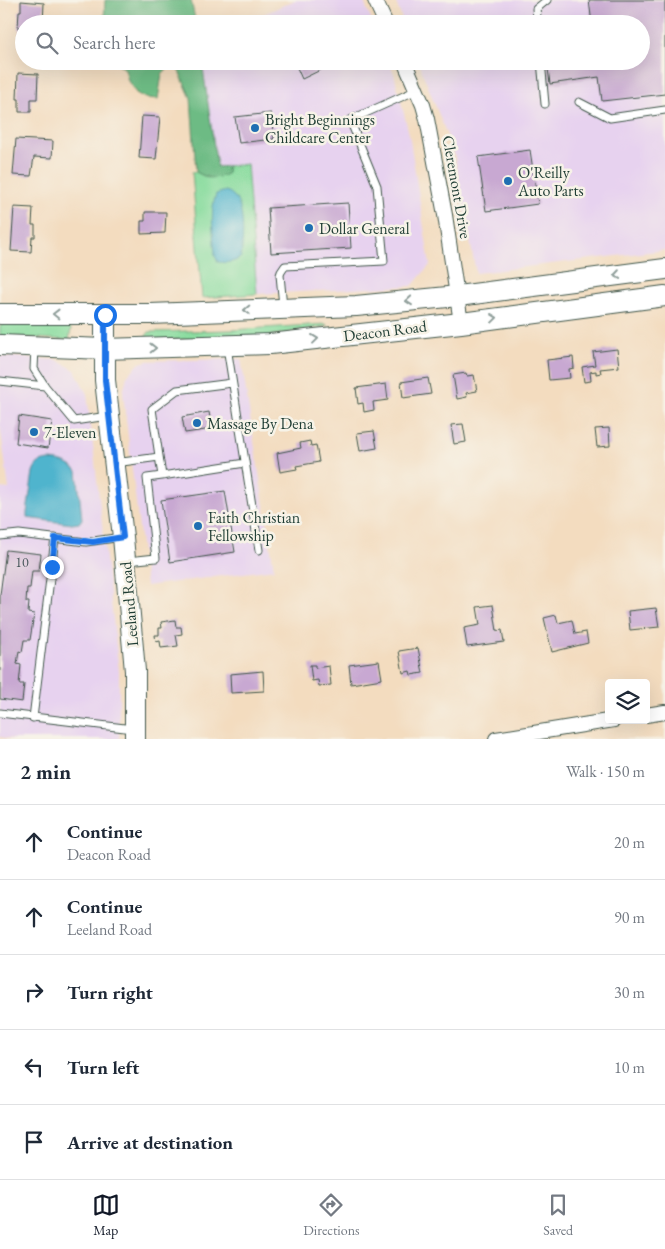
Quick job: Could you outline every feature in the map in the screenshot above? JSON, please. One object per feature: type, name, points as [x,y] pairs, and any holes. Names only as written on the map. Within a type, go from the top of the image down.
[{"type":"main road","name":"Deacon Road","points":[[0,314],[105,315],[356,306],[458,296],[665,269]]},
{"type":"main road","name":"Deacon Road","points":[[0,345],[104,349],[227,347],[270,344],[665,296]]},
{"type":"main road","points":[[104,349],[105,315]]},
{"type":"main road","name":"Leeland Road","points":[[104,349],[105,380],[123,537],[135,671],[136,734]]},
{"type":"street","points":[[375,0],[382,15]]},
{"type":"street","name":"Cleremont Drive","points":[[408,70],[427,119],[445,215],[461,322]]},
{"type":"street","points":[[650,714],[665,712]]},
{"type":"street","points":[[496,739],[605,721]]},
{"type":"lane","points":[[537,15],[536,9],[546,0]]},
{"type":"lane","points":[[542,70],[545,104]]},
{"type":"lane","points":[[284,309],[280,276],[286,266],[384,261],[377,186],[350,120],[417,90]]},
{"type":"lane","points":[[579,102],[610,118],[665,110]]},
{"type":"lane","points":[[35,347],[34,369],[45,386],[74,421],[109,416]]},
{"type":"lane","points":[[227,347],[259,550]]},
{"type":"lane","points":[[0,381],[45,386]]},
{"type":"lane","points":[[162,476],[152,409],[176,390],[232,383]]},
{"type":"lane","points":[[114,463],[159,457]]},
{"type":"lane","points":[[125,562],[156,558],[147,478],[245,463]]},
{"type":"lane","points":[[0,536],[15,533],[93,542],[123,537]]},
{"type":"lane","points":[[33,718],[55,538]]},
{"type":"lane","points":[[0,713],[136,734]]},
{"type":"shaded area","points":[[295,0],[363,0],[369,15],[262,15]]},
{"type":"shaded area","points":[[395,0],[665,0],[665,250],[476,273],[454,153],[422,70],[650,70],[650,15],[401,15]]},
{"type":"shaded area","points":[[203,70],[392,70],[409,134],[430,265],[412,286],[257,294],[247,164],[217,167]]},
{"type":"shaded area","points":[[0,356],[57,360],[75,370],[87,394],[119,671],[119,739],[13,739],[0,737],[0,488],[9,489],[0,426]]},
{"type":"shaded area","points":[[241,359],[274,569],[146,586],[123,393],[127,376],[140,363],[147,361]]},
{"type":"green space","points":[[105,0],[191,0],[194,15],[104,15]]},
{"type":"green space","points":[[125,70],[166,70],[162,74],[158,99],[145,98],[136,93],[128,81]]},
{"type":"green space","points":[[177,70],[203,70],[217,167],[227,166],[227,174],[212,178],[196,172],[191,98]]},
{"type":"green space","points":[[247,164],[257,294],[202,298],[192,172],[208,178],[227,174],[227,166]]},
{"type":"green space","points":[[64,322],[71,329],[69,340],[2,336],[0,334],[0,327],[3,323]]},
{"type":"green space","points":[[326,324],[327,326],[257,338],[147,340],[146,336],[149,332],[231,330]]},
{"type":"water","points":[[226,191],[233,195],[241,210],[243,230],[241,257],[233,261],[218,262],[215,256],[212,217],[216,194]]},
{"type":"water","points":[[50,460],[65,463],[77,471],[82,519],[79,523],[72,524],[27,518],[34,469],[39,463]]},
{"type":"building","points":[[589,0],[665,0],[665,94],[602,101],[599,77],[550,84],[548,70],[650,70],[650,15],[591,15]]},
{"type":"building","points":[[21,1],[44,3],[43,15],[19,15],[19,11],[21,11]]},
{"type":"building","points":[[298,70],[320,70],[302,79]]},
{"type":"building","points":[[18,73],[38,74],[37,99],[31,99],[31,112],[19,112],[19,99],[17,99]]},
{"type":"building","name":"Bright Beginnings Childcare Center","points":[[271,113],[274,139],[239,143],[235,117]]},
{"type":"building","points":[[142,116],[160,117],[156,159],[139,158]]},
{"type":"building","points":[[16,139],[53,141],[52,158],[34,157],[31,176],[13,175]]},
{"type":"building","name":"O'Reilly Auto Parts","points":[[530,150],[538,204],[486,211],[478,157]]},
{"type":"building","name":"Dollar General","points":[[348,203],[351,248],[271,253],[268,208]]},
{"type":"building","points":[[14,207],[33,208],[32,225],[35,225],[35,237],[32,237],[31,252],[11,251]]},
{"type":"building","points":[[145,212],[166,212],[165,233],[141,234],[141,221],[145,221]]},
{"type":"building","points":[[617,349],[619,367],[600,369],[601,373],[596,374],[596,371],[590,372],[591,381],[584,382],[582,367],[595,365],[593,352]]},
{"type":"building","points":[[573,357],[574,368],[569,369],[570,378],[549,380],[547,360]]},
{"type":"building","points":[[466,373],[467,376],[474,375],[477,391],[466,393],[467,397],[457,399],[453,375]]},
{"type":"building","points":[[428,378],[431,394],[403,398],[401,382]]},
{"type":"building","points":[[386,384],[388,400],[373,402],[374,410],[364,412],[363,403],[358,404],[356,388]]},
{"type":"building","name":"Massage By Dena","points":[[209,412],[212,429],[185,433],[182,417]]},
{"type":"building","name":"7-Eleven","points":[[19,416],[52,421],[48,448],[16,443]]},
{"type":"building","points":[[463,424],[466,442],[454,444],[451,425]]},
{"type":"building","points":[[609,428],[610,446],[597,447],[595,429]]},
{"type":"building","points":[[374,431],[377,448],[360,451],[357,433]]},
{"type":"building","points":[[310,441],[311,446],[316,445],[319,462],[296,466],[297,469],[280,472],[277,453],[301,448],[300,443]]},
{"type":"building","name":"Faith Christian Fellowship","points":[[225,491],[235,552],[170,562],[161,500]]},
{"type":"building","points":[[6,550],[41,554],[39,571],[32,571],[30,588],[27,588],[26,602],[29,602],[28,613],[34,614],[30,640],[24,640],[22,652],[19,651],[17,664],[21,665],[19,684],[24,684],[22,702],[0,699],[0,595]]},
{"type":"building","points":[[493,605],[497,631],[502,630],[504,642],[467,647],[464,628],[480,625],[477,607]]},
{"type":"building","points":[[656,608],[659,627],[630,630],[628,611]]},
{"type":"building","points":[[556,615],[558,623],[572,620],[575,634],[586,632],[588,643],[552,652],[544,618]]},
{"type":"building","points":[[175,620],[176,627],[181,627],[182,634],[176,635],[178,646],[161,648],[160,641],[156,642],[155,635],[159,635],[159,628],[162,628],[161,622]]},
{"type":"building","points":[[418,648],[423,673],[411,675],[410,671],[403,673],[399,651]]},
{"type":"building","points":[[379,661],[382,679],[351,684],[349,665]]},
{"type":"building","points":[[310,665],[315,665],[315,668],[329,666],[331,685],[319,686],[318,680],[312,681]]},
{"type":"building","points":[[263,671],[264,691],[231,693],[230,674]]},
{"type":"place","name":"Bright Beginnings Childcare Center","points":[[255,128]]},
{"type":"place","name":"O'Reilly Auto Parts","points":[[508,181]]},
{"type":"place","name":"Dollar General","points":[[309,228]]},
{"type":"place","name":"Massage By Dena","points":[[197,423]]},
{"type":"place","name":"7-Eleven","points":[[34,432]]},
{"type":"place","name":"Faith Christian Fellowship","points":[[198,526]]},
{"type":"route","points":[[52,567],[55,538],[93,542],[123,537],[105,380],[105,315]]}]
